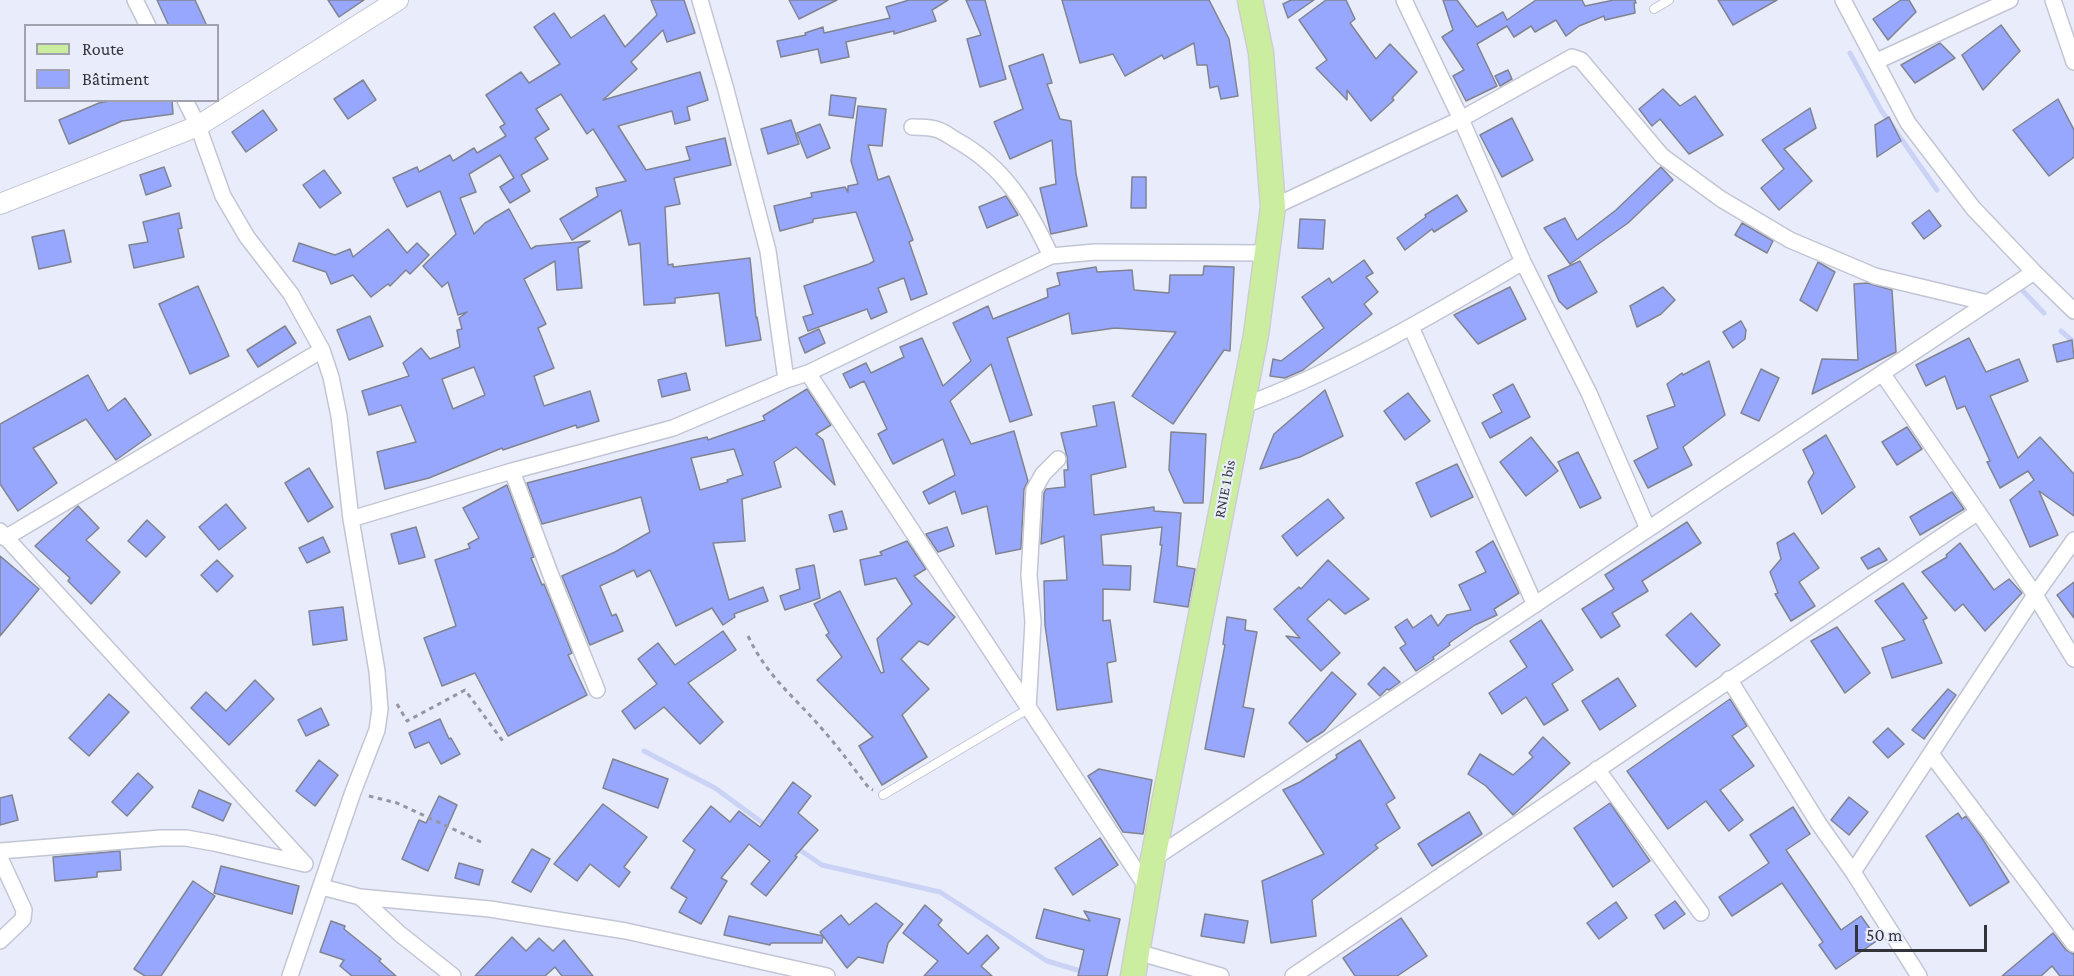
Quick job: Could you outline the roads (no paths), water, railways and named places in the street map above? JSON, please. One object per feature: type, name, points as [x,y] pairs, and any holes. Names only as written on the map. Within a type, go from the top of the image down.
[{"type":"main road","name":"RNIE 1 bis","points":[[1133,976],[1153,859],[1256,335],[1273,207],[1261,53],[1250,0]]},
{"type":"street","points":[[135,0],[147,24]]},
{"type":"street","points":[[0,204],[198,126],[398,0]]},
{"type":"street","points":[[700,0],[768,251],[786,380]]},
{"type":"street","points":[[1404,0],[1461,119],[1523,262],[1589,393],[1648,529]]},
{"type":"street","points":[[1843,0],[1908,123],[1973,208],[2074,311]]},
{"type":"street","points":[[1876,61],[2010,0]]},
{"type":"street","points":[[2053,0],[2074,62]]},
{"type":"street","points":[[1273,207],[1461,119],[1572,57],[1581,60],[1662,156],[1721,199],[1790,240],[1875,276],[1988,303]]},
{"type":"street","points":[[186,102],[198,126],[223,196],[247,237],[291,294],[322,350],[331,377],[339,417],[351,519],[377,671],[380,709],[377,730],[353,792],[290,976]]},
{"type":"street","points":[[912,126],[936,129],[963,144],[993,166],[1015,189],[1036,224],[1051,256]]},
{"type":"street","points":[[351,519],[512,471],[673,428],[786,380],[808,373],[1051,256],[1095,252],[1267,253]]},
{"type":"street","points":[[1242,406],[1294,386],[1411,327],[1523,262]]},
{"type":"street","points":[[1153,859],[2034,272]]},
{"type":"street","points":[[1411,327],[1535,604]]},
{"type":"street","points":[[305,864],[2,534],[322,350]]},
{"type":"street","points":[[808,373],[1148,889]]},
{"type":"street","points":[[1882,373],[2035,595],[2074,658]]},
{"type":"street","points":[[1028,709],[1033,622],[1029,575],[1034,490],[1043,474],[1058,459]]},
{"type":"street","points":[[512,471],[597,690]]},
{"type":"street","points":[[1293,976],[1978,512]]},
{"type":"street","points":[[1853,872],[2035,595],[2074,540]]},
{"type":"street","points":[[1729,679],[1819,824],[1853,872],[1919,976]]},
{"type":"street","points":[[1931,754],[2074,944]]},
{"type":"street","points":[[1598,768],[1701,913]]},
{"type":"street","points":[[0,851],[186,838],[305,864],[325,872]]},
{"type":"street","points":[[0,858],[24,910],[23,919],[0,941]]},
{"type":"street","points":[[322,887],[360,897],[490,909],[626,931],[827,976]]},
{"type":"street","points":[[360,897],[400,934],[453,976]]},
{"type":"street","points":[[1137,952],[1221,976]]},
{"type":"lane","points":[[1654,9],[1669,0]]},
{"type":"lane","points":[[883,795],[1028,709]]},
{"type":"waterway","points":[[1850,53],[1881,110],[1937,190]]},
{"type":"waterway","points":[[2021,289],[2044,313]]},
{"type":"waterway","points":[[2061,331],[2074,342]]},
{"type":"waterway","points":[[644,751],[715,788],[767,826]]},
{"type":"waterway","points":[[794,846],[822,865],[940,892],[1047,961],[1084,972]]}]
